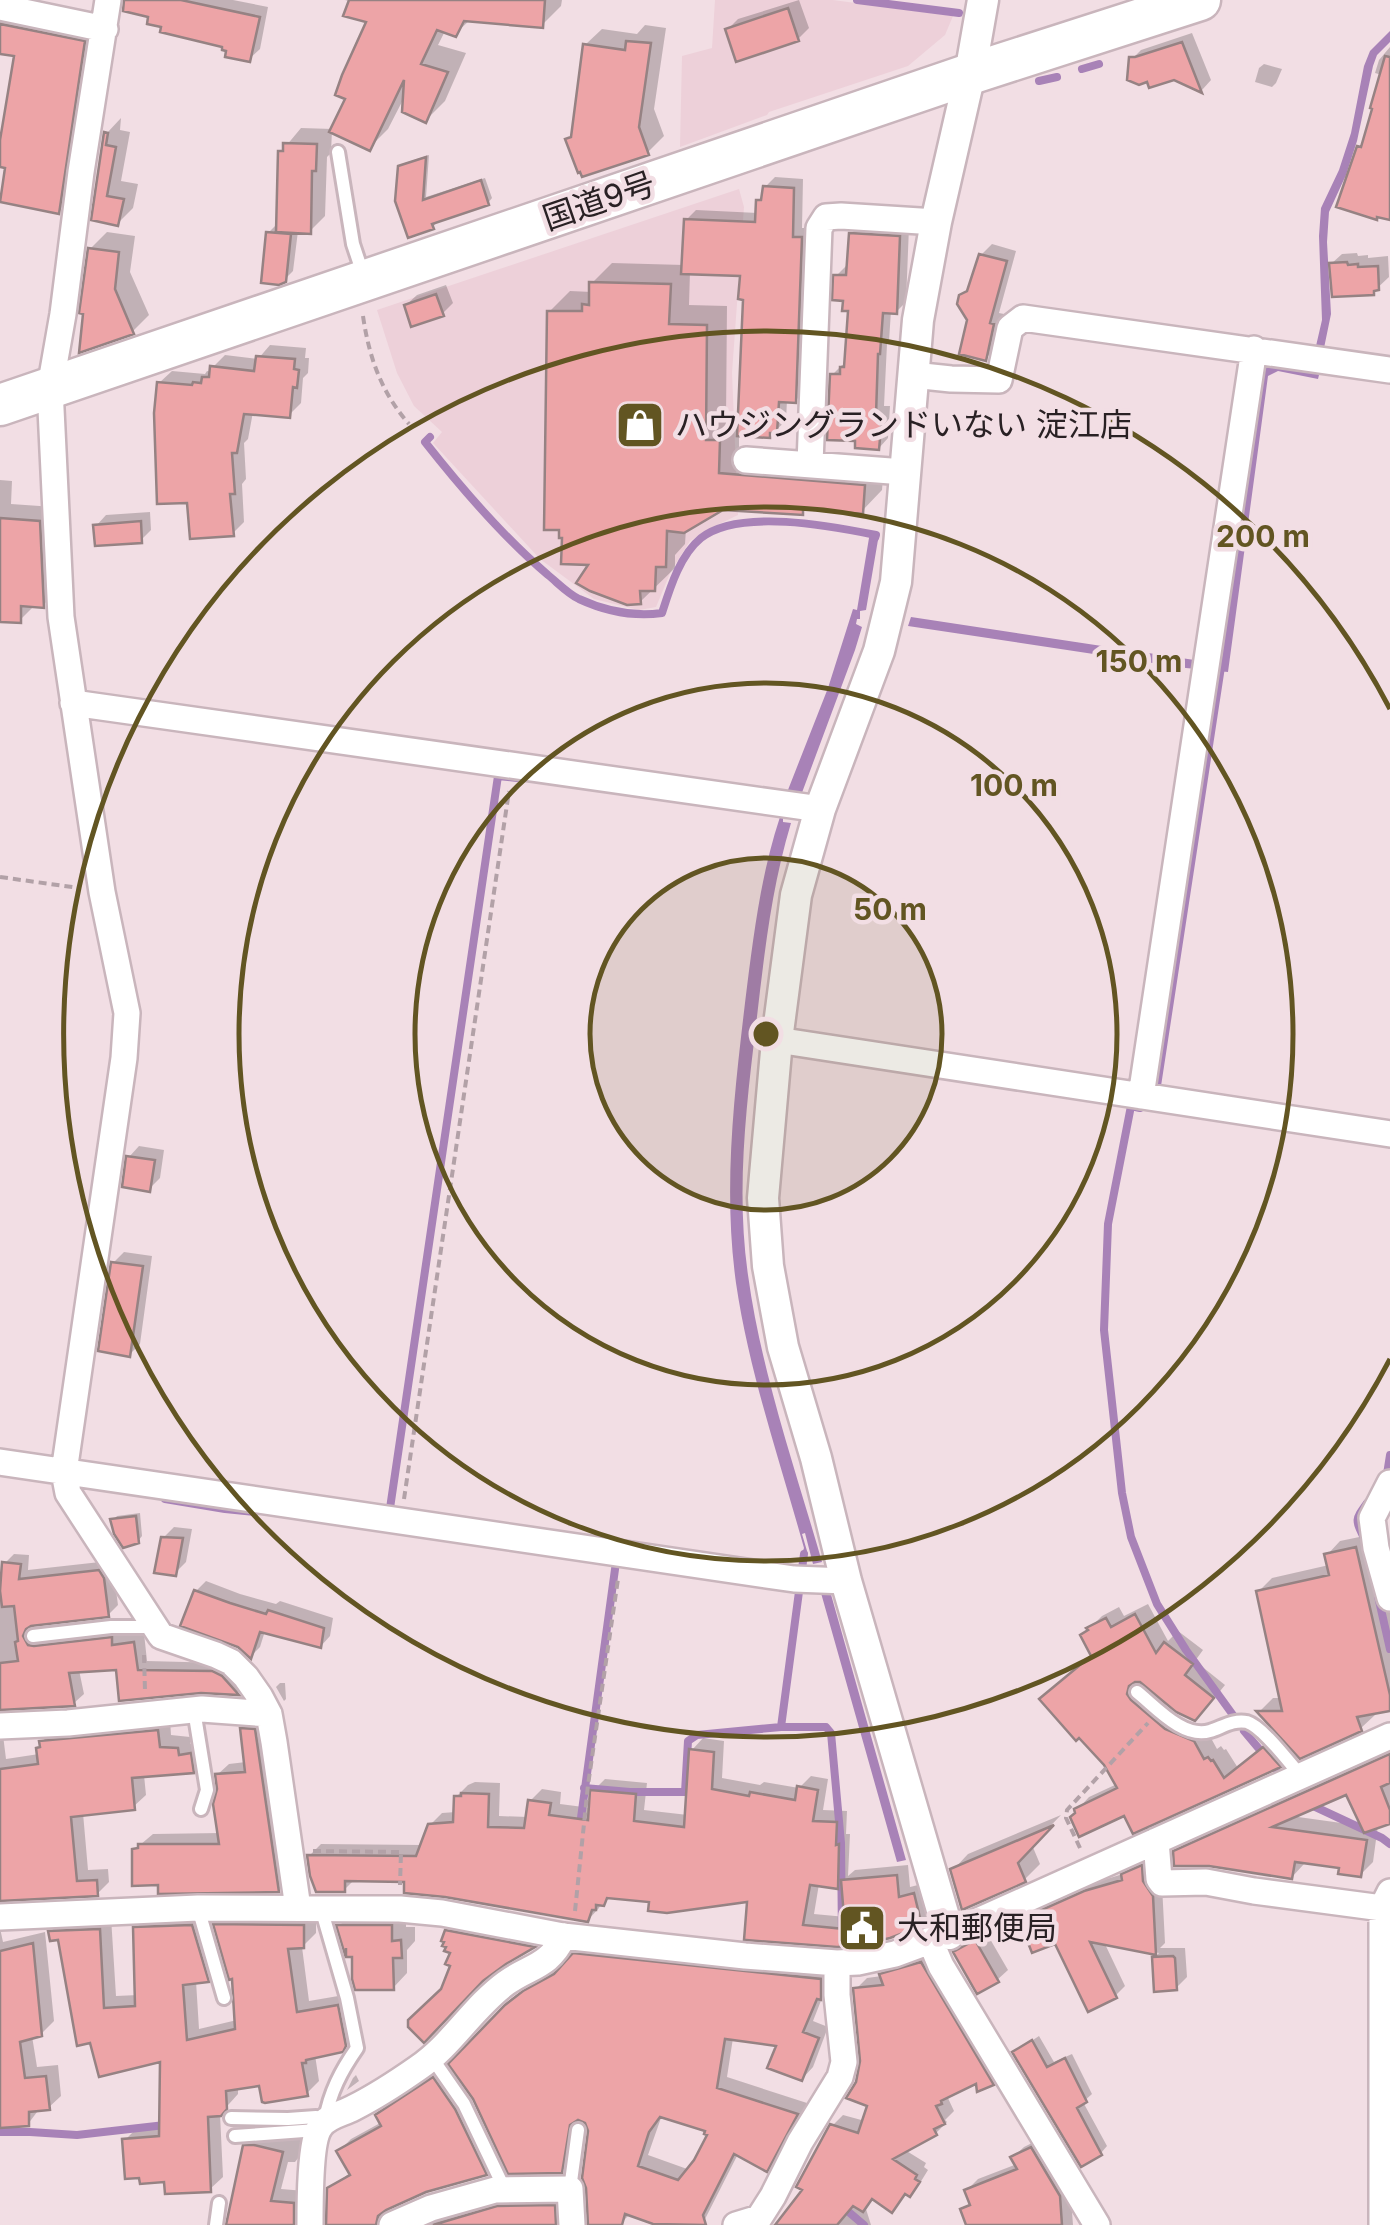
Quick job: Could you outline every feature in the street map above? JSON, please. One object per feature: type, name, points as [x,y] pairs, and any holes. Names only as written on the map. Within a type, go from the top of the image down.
[{"type":"highway","name":"国道9号","points":[[0,405],[970,74],[1200,0]]},
{"type":"street","points":[[108,0],[50,388],[61,617],[102,892],[127,1013],[124,1058],[64,1472],[68,1493],[162,1636],[231,1662],[246,1677],[269,1714],[288,1852],[310,1908]]},
{"type":"street","points":[[983,0],[918,320],[896,582],[879,652],[820,810],[796,894],[762,1198],[768,1266],[783,1346],[816,1458],[940,1937],[942,1966],[1097,2225]]},
{"type":"street","points":[[0,7],[105,29]]},
{"type":"street","points":[[810,464],[818,228],[826,218],[841,216],[936,222]]},
{"type":"street","points":[[913,375],[999,380],[1010,328],[1023,318],[1390,370]]},
{"type":"street","points":[[1141,1096],[1254,349]]},
{"type":"street","points":[[746,460],[904,472]]},
{"type":"street","points":[[73,702],[820,810]]},
{"type":"street","points":[[777,1040],[1390,1134]]},
{"type":"street","points":[[0,1462],[794,1579],[846,1581]]},
{"type":"street","points":[[1390,1483],[1372,1518],[1390,1598]]},
{"type":"street","points":[[0,1726],[194,1710],[269,1714]]},
{"type":"street","points":[[0,1917],[198,1908],[400,1909],[566,1936],[745,1956],[858,1962],[895,1954],[940,1937],[1390,1736]]},
{"type":"street","points":[[1156,1841],[1162,1883],[1206,1882],[1254,1892],[1386,1900],[1382,2225]]},
{"type":"street","points":[[310,2225],[312,2174],[321,2125],[432,2058],[479,2006],[508,1981],[539,1967],[566,1936]]},
{"type":"street","points":[[752,2222],[774,2196],[800,2142],[840,2078],[844,2062],[837,1963]]},
{"type":"street","points":[[392,2225],[431,2208],[494,2190],[570,2189],[572,2225]]},
{"type":"lane","points":[[338,152],[361,281]]},
{"type":"lane","points":[[33,1636],[98,1628],[155,1627]]},
{"type":"lane","points":[[1137,1692],[1184,1729],[1212,1731],[1227,1724],[1247,1722],[1262,1732],[1302,1777]]},
{"type":"lane","points":[[194,1710],[207,1790],[202,1809]]},
{"type":"lane","points":[[198,1908],[224,1998]]},
{"type":"lane","points":[[310,1908],[347,1998],[358,2048],[342,2070],[321,2125]]},
{"type":"lane","points":[[432,2058],[464,2104],[505,2190]]},
{"type":"lane","points":[[231,2118],[316,2117],[321,2125]]},
{"type":"lane","points":[[235,2136],[321,2125]]},
{"type":"lane","points":[[570,2189],[578,2130]]},
{"type":"lane","points":[[216,2225],[219,2203]]},
{"type":"path","points":[[361,281],[368,346],[376,372],[391,404],[408,424]]},
{"type":"path","points":[[401,1522],[512,766]]},
{"type":"path","points":[[0,877],[102,892]]},
{"type":"path","points":[[566,1936],[576,1903],[588,1786],[622,1554]]},
{"type":"path","points":[[145,1716],[144,1636],[155,1627]]},
{"type":"path","points":[[1091,1870],[1066,1818],[1067,1810],[1160,1710]]},
{"type":"path","points":[[288,1852],[401,1852],[400,1909]]},
{"type":"shaded area","points":[[715,0],[833,0],[953,16],[945,35],[908,66],[769,112],[680,147],[682,56],[712,48]]},
{"type":"shaded area","points":[[1390,31],[1390,42],[1377,55],[1373,66],[1357,141],[1329,212],[1331,314],[1324,348],[1316,346],[1322,320],[1321,208],[1351,133],[1364,66],[1370,51]]},
{"type":"shaded area","points":[[739,189],[744,207],[732,373],[738,515],[690,541],[671,571],[656,607],[639,610],[594,599],[540,559],[433,443],[442,432],[414,406],[397,373],[377,310]]},
{"type":"shaded area","points":[[1277,362],[1320,371],[1318,379],[1278,371],[1268,376],[1228,672],[908,626],[911,617],[1219,661],[1260,370]]},
{"type":"shaded area","points":[[870,532],[879,534],[866,610],[860,611],[857,619],[856,624],[862,627],[855,650],[800,798],[786,795],[828,688],[853,609],[857,610]]},
{"type":"shaded area","points":[[780,817],[791,823],[773,898],[762,974],[746,1119],[744,1244],[761,1347],[822,1562],[813,1564],[805,1533],[802,1534],[807,1551],[804,1560],[800,1559],[804,1548],[749,1350],[736,1283],[730,1213],[734,1108],[745,1003],[762,886]]},
{"type":"shaded area","points":[[830,1591],[906,1860],[897,1862],[821,1593]]},
{"type":"building","points":[[124,0],[181,0],[260,17],[250,62],[225,57],[222,47],[160,32],[161,27],[147,24],[148,17],[123,11]]},
{"type":"building","points":[[349,0],[545,0],[543,28],[464,21],[456,37],[437,30],[421,64],[448,72],[426,123],[402,112],[404,80],[370,151],[329,132],[345,99],[335,95],[366,22],[343,16]]},
{"type":"building","points":[[788,8],[799,41],[736,62],[725,29]]},
{"type":"building","points":[[0,24],[85,41],[59,214],[0,202],[5,168],[0,167],[0,140],[14,56],[0,54]]},
{"type":"building","points":[[626,41],[651,43],[639,127],[649,155],[582,177],[565,139],[571,137],[583,44],[625,50]]},
{"type":"building","points":[[1182,42],[1202,93],[1174,80],[1149,88],[1147,82],[1139,85],[1127,80],[1129,57]]},
{"type":"building","points":[[1385,56],[1390,57],[1390,220],[1377,220],[1336,207],[1357,146],[1361,147]]},
{"type":"building","points":[[104,132],[108,133],[106,145],[116,147],[107,196],[124,199],[118,226],[91,220]]},
{"type":"building","points":[[283,143],[317,144],[316,171],[312,171],[311,234],[276,232],[278,151],[283,151]]},
{"type":"building","points":[[426,157],[423,200],[481,180],[489,205],[432,224],[434,229],[408,238],[395,201],[398,166]]},
{"type":"building","points":[[763,186],[794,188],[793,237],[802,237],[796,403],[779,402],[777,433],[770,433],[770,438],[737,436],[743,300],[738,299],[740,276],[681,274],[684,219],[755,222],[756,200],[761,200]]},
{"type":"building","points":[[266,232],[291,234],[286,282],[279,285],[261,283]]},
{"type":"building","points":[[849,233],[900,236],[897,314],[883,313],[878,354],[876,415],[882,416],[879,450],[855,448],[855,441],[827,440],[830,374],[840,374],[840,367],[844,367],[848,311],[842,311],[843,301],[832,300],[833,275],[846,275]]},
{"type":"building","points":[[88,248],[119,252],[115,289],[134,334],[79,353],[83,314],[79,313]]},
{"type":"building","points":[[979,254],[1007,261],[990,323],[994,324],[986,361],[959,354],[967,320],[957,304],[959,295],[967,291]]},
{"type":"building","points":[[1347,262],[1358,267],[1378,266],[1379,290],[1374,295],[1332,297],[1329,263]]},
{"type":"building","points":[[589,282],[671,284],[669,324],[707,325],[706,440],[720,440],[719,473],[865,485],[863,514],[803,509],[803,515],[723,510],[684,533],[667,531],[666,567],[656,567],[655,591],[640,591],[641,604],[627,605],[576,583],[588,565],[561,564],[559,530],[544,530],[547,311],[582,311],[582,304],[589,305]]},
{"type":"building","points":[[436,294],[444,316],[411,327],[404,305]]},
{"type":"building","points":[[256,356],[295,359],[294,369],[299,370],[290,418],[244,414],[237,453],[232,453],[234,536],[190,539],[187,503],[157,504],[157,382],[201,383],[202,377],[209,377],[210,366],[254,371]]},
{"type":"building","points":[[0,518],[40,521],[44,608],[21,606],[21,623],[0,622]]},
{"type":"building","points":[[141,521],[142,543],[95,546],[93,525]]},
{"type":"building","points":[[126,1156],[155,1160],[150,1192],[122,1187]]},
{"type":"building","points":[[111,1262],[143,1266],[130,1357],[98,1351]]},
{"type":"building","points":[[136,1516],[139,1543],[123,1548],[110,1519]]},
{"type":"building","points":[[161,1537],[183,1538],[176,1576],[154,1573]]},
{"type":"building","points":[[1356,1547],[1390,1695],[1390,1711],[1357,1717],[1362,1731],[1300,1759],[1256,1711],[1282,1711],[1256,1591],[1329,1575],[1324,1554]]},
{"type":"building","points":[[2,1562],[21,1564],[19,1579],[99,1570],[104,1578],[109,1617],[31,1626],[23,1636],[28,1645],[112,1637],[112,1645],[134,1642],[138,1670],[212,1671],[239,1695],[201,1693],[119,1701],[116,1670],[69,1673],[75,1706],[0,1710],[0,1663],[18,1661],[14,1606],[2,1607]]},
{"type":"building","points":[[194,1590],[324,1628],[321,1648],[260,1632],[251,1659],[238,1647],[180,1626]]},
{"type":"building","points":[[1135,1614],[1156,1653],[1164,1642],[1193,1664],[1185,1675],[1214,1698],[1195,1721],[1176,1712],[1140,1682],[1129,1686],[1127,1694],[1131,1700],[1165,1729],[1194,1741],[1204,1759],[1213,1760],[1224,1778],[1263,1747],[1281,1767],[1133,1834],[1124,1816],[1079,1837],[1070,1817],[1074,1809],[1117,1788],[1104,1765],[1079,1738],[1076,1741],[1039,1699],[1091,1656],[1080,1635],[1086,1628],[1106,1618],[1111,1627]]},
{"type":"building","points":[[240,1728],[255,1729],[279,1892],[158,1894],[158,1885],[132,1886],[132,1849],[138,1848],[138,1844],[219,1844],[213,1804],[215,1774],[245,1772]]},
{"type":"building","points":[[158,1730],[160,1747],[178,1748],[179,1755],[191,1753],[194,1773],[132,1778],[135,1810],[71,1817],[77,1881],[97,1880],[98,1896],[0,1901],[0,1769],[38,1764],[39,1741]]},
{"type":"building","points":[[689,1749],[714,1752],[712,1789],[795,1800],[797,1786],[818,1790],[813,1821],[837,1822],[838,1889],[810,1885],[803,1925],[845,1929],[841,1880],[897,1875],[899,1897],[914,1893],[922,1926],[856,1946],[744,1940],[747,1902],[667,1913],[648,1911],[649,1902],[607,1898],[604,1906],[596,1905],[596,1910],[592,1910],[588,1922],[404,1893],[404,1882],[345,1881],[345,1892],[316,1892],[310,1876],[307,1855],[416,1856],[428,1824],[453,1822],[454,1796],[461,1793],[489,1794],[488,1827],[524,1828],[528,1800],[551,1803],[549,1815],[588,1820],[590,1790],[636,1794],[634,1821],[684,1827]]},
{"type":"building","points":[[1390,1754],[1390,1783],[1381,1787],[1390,1810],[1390,1824],[1364,1833],[1346,1795],[1272,1827],[1367,1840],[1361,1877],[1338,1874],[1339,1868],[1295,1862],[1292,1879],[1209,1866],[1174,1866],[1173,1851]]},
{"type":"building","points":[[1054,1825],[1018,1863],[1026,1882],[962,1910],[950,1869]]},
{"type":"building","points":[[1142,1865],[1143,1881],[1153,1896],[1156,1955],[1090,1942],[1117,1998],[1088,2012],[1055,1944],[1032,1953],[1025,1935],[1018,1938],[1010,1924],[1084,1891],[1122,1880],[1121,1874]]},
{"type":"building","points":[[213,1924],[304,1925],[304,1948],[288,1949],[297,2012],[338,2005],[346,2046],[343,2052],[302,2063],[308,2096],[265,2103],[259,2086],[226,2091],[227,2109],[221,2116],[208,2117],[211,2192],[165,2194],[164,2182],[140,2184],[139,2178],[125,2179],[122,2139],[159,2136],[160,2062],[99,2077],[90,2043],[77,2046],[58,1940],[50,1941],[48,1931],[100,1929],[104,2008],[135,2006],[133,1927],[192,1925],[209,1982],[183,1985],[187,2040],[235,2029],[232,1979],[229,1980]]},
{"type":"building","points":[[336,1925],[392,1925],[392,1941],[401,1940],[402,1958],[393,1958],[394,1990],[355,1990],[352,1957],[346,1958]]},
{"type":"building","points":[[445,1930],[535,1947],[483,1981],[424,2043],[408,2027],[408,2020],[441,1989],[450,1966],[445,1964],[450,1953],[444,1951],[446,1947],[441,1941]]},
{"type":"building","points":[[975,1940],[999,1982],[977,1994],[953,1952]]},
{"type":"building","points":[[33,1943],[42,2036],[20,2042],[25,2078],[46,2076],[50,2110],[29,2112],[29,2126],[0,2128],[0,1951]]},
{"type":"building","points":[[573,1953],[821,1979],[821,2000],[817,1999],[803,2032],[819,2038],[802,2081],[767,2068],[776,2046],[725,2039],[717,2088],[798,2114],[767,2172],[734,2154],[703,2215],[706,2225],[653,2224],[625,2214],[622,2225],[588,2225],[582,2178],[588,2131],[585,2123],[578,2120],[570,2125],[562,2173],[508,2174],[473,2099],[448,2064],[505,2005],[554,1974]],"holes":[[[660,2117],[705,2131],[707,2135],[694,2160],[678,2180],[638,2166],[649,2132]]]},
{"type":"building","points":[[1173,1956],[1177,1990],[1154,1992],[1152,1957]]},
{"type":"building","points":[[921,1962],[994,2085],[977,2092],[976,2084],[941,2101],[936,2106],[945,2124],[934,2129],[937,2135],[893,2159],[917,2175],[915,2179],[920,2182],[910,2197],[905,2194],[892,2213],[872,2199],[863,2212],[853,2206],[837,2225],[775,2225],[802,2190],[796,2187],[830,2124],[858,2133],[867,2106],[846,2098],[856,2082],[860,2061],[853,1988],[883,1985],[879,1974]]},
{"type":"building","points":[[1032,2040],[1047,2067],[1065,2058],[1087,2102],[1077,2108],[1102,2155],[1081,2167],[1012,2052]]},
{"type":"building","points":[[433,2077],[455,2109],[487,2175],[426,2192],[386,2210],[378,2216],[376,2225],[326,2225],[327,2188],[350,2175],[336,2151],[381,2126],[375,2115]]},
{"type":"building","points":[[243,2145],[283,2152],[271,2201],[294,2203],[294,2225],[226,2225]]},
{"type":"building","points":[[1031,2147],[1060,2196],[1062,2225],[966,2225],[960,2209],[970,2205],[964,2190],[1017,2169],[1010,2157]]},
{"type":"building","points":[[555,2205],[556,2225],[433,2225],[497,2206]]},
{"type":"waterway","points":[[857,0],[959,13]]},
{"type":"waterway","points":[[1082,69],[1099,64]]},
{"type":"waterway","points":[[1039,81],[1057,77]]},
{"type":"waterway","points":[[430,437],[425,442],[531,560],[570,594],[609,610],[662,613],[687,553],[701,538],[718,529],[761,521],[786,522],[857,531],[876,535],[875,538]]},
{"type":"waterway","points":[[1157,1086],[1221,667]]},
{"type":"waterway","points":[[389,1515],[498,776],[517,778]]},
{"type":"waterway","points":[[1140,1108],[1131,1106],[1108,1224],[1104,1330],[1122,1493],[1131,1537],[1157,1604],[1233,1715]]},
{"type":"waterway","points":[[1384,1479],[1390,1455]]},
{"type":"waterway","points":[[165,1499],[255,1512]]},
{"type":"waterway","points":[[1364,1538],[1358,1520],[1367,1503]]},
{"type":"waterway","points":[[781,1727],[804,1554]]},
{"type":"waterway","points":[[580,1825],[616,1562],[611,1561]]},
{"type":"waterway","points":[[1378,1596],[1390,1649]]},
{"type":"waterway","points":[[584,1788],[685,1792],[688,1741],[697,1735],[826,1727],[831,1733],[841,1843],[842,1938]]},
{"type":"waterway","points":[[1244,1731],[1276,1769]]},
{"type":"waterway","points":[[1309,1804],[1390,1844]]},
{"type":"waterway","points":[[0,2132],[77,2135],[165,2125]]},
{"type":"waterway","points":[[844,2208],[864,2225]]},
{"type":"place","name":"ハウジングランドいない 淀江店","points":[[640,425]]},
{"type":"place","name":"大和郵便局","points":[[862,1928]]}]
